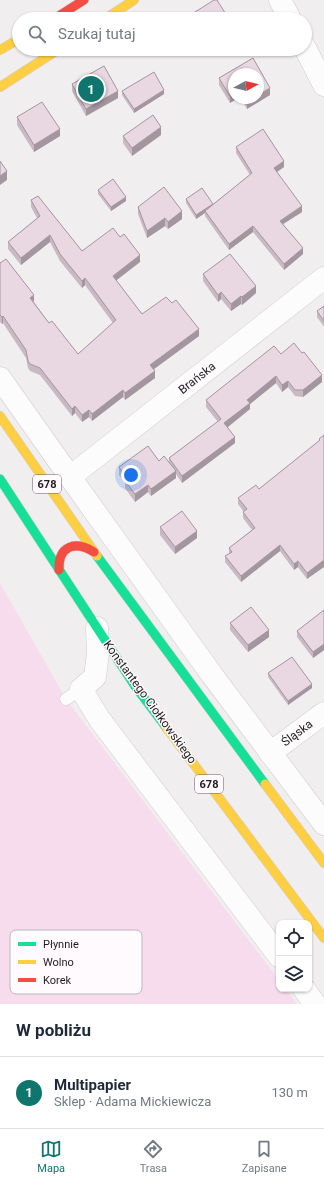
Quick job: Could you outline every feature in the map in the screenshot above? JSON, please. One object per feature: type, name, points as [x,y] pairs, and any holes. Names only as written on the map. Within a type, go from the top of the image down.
[{"type":"main road","points":[[65,12],[84,0]]},
{"type":"main road","points":[[116,12],[134,0]]},
{"type":"main road","points":[[0,50],[12,43]]},
{"type":"main road","points":[[0,87],[48,56]]},
{"type":"main road","name":"678","points":[[0,416],[94,552],[174,663],[324,863]]},
{"type":"main road","name":"Konstantego Ciołkowskiego","points":[[0,479],[135,686],[324,938]]},
{"type":"main road","points":[[59,570],[58,563],[61,555],[66,549],[74,546],[83,546],[94,552]]},
{"type":"street","points":[[280,0],[286,12]]},
{"type":"street","points":[[309,56],[324,85]]},
{"type":"street","name":"Brańska","points":[[70,478],[324,278]]},
{"type":"street","points":[[0,378],[212,675],[324,824]]},
{"type":"street","points":[[97,628],[98,654],[94,677],[73,694],[100,720],[276,952]]},
{"type":"street","name":"Śląska","points":[[270,753],[324,713]]},
{"type":"street","points":[[306,992],[316,1004]]},
{"type":"shaded area","points":[[0,583],[66,699],[276,976],[276,992],[288,992],[297,1004],[0,1004]]},
{"type":"building","points":[[214,0],[217,0],[225,12],[195,12]]},
{"type":"building","points":[[253,58],[259,68],[236,68]]},
{"type":"building","points":[[104,66],[118,91],[86,109],[72,84]]},
{"type":"building","points":[[154,72],[164,90],[134,109],[122,91]]},
{"type":"building","points":[[228,73],[228,93],[219,78]]},
{"type":"building","points":[[264,77],[270,88],[264,92]]},
{"type":"building","points":[[42,102],[60,129],[34,145],[17,117]]},
{"type":"building","points":[[153,115],[161,127],[132,148],[123,136]]},
{"type":"building","points":[[263,129],[284,161],[274,168],[302,206],[280,221],[303,248],[284,264],[253,226],[229,244],[205,211],[252,173],[236,147]]},
{"type":"building","points":[[0,161],[7,171],[0,176]]},
{"type":"building","points":[[113,179],[126,197],[111,207],[98,190]]},
{"type":"building","points":[[164,187],[182,211],[168,222],[165,218],[147,231],[138,207]]},
{"type":"building","points":[[202,188],[213,204],[196,215],[186,199]]},
{"type":"building","points":[[38,196],[82,251],[113,228],[120,237],[124,234],[140,255],[113,276],[142,314],[166,297],[172,303],[176,300],[199,329],[150,365],[155,371],[125,393],[123,390],[92,414],[89,410],[82,415],[75,406],[72,409],[40,368],[30,364],[26,350],[3,316],[2,317],[0,315],[0,263],[6,259],[34,295],[30,298],[49,323],[52,321],[78,354],[116,320],[85,278],[82,281],[60,254],[50,235],[21,258],[8,242],[40,216],[31,200]]},
{"type":"building","points":[[230,254],[256,286],[231,304],[221,292],[218,295],[203,274]]},
{"type":"building","points":[[324,306],[324,321],[317,311]]},
{"type":"building","points":[[294,343],[302,353],[304,352],[322,375],[303,390],[295,390],[288,381],[282,385],[276,376],[247,400],[250,403],[224,423],[235,437],[182,476],[169,458],[221,419],[206,400],[274,346],[281,354]]},
{"type":"building","points":[[324,435],[324,560],[307,573],[298,561],[294,564],[280,545],[241,576],[225,556],[232,552],[229,548],[255,528],[243,512],[247,509],[238,498],[256,485],[259,489],[320,440],[319,439]]},
{"type":"building","points":[[148,446],[159,461],[164,456],[176,471],[151,489],[148,485],[135,494],[125,481],[127,479],[119,467]]},
{"type":"building","points":[[182,511],[197,531],[175,547],[160,527]]},
{"type":"building","points":[[251,607],[269,630],[248,645],[230,623]]},
{"type":"building","points":[[324,610],[324,644],[313,652],[297,631]]},
{"type":"building","points":[[292,657],[312,684],[288,701],[268,673]]},
{"type":"traffic: fast","points":[[0,479],[135,686],[166,727]]},
{"type":"traffic: fast","points":[[97,556],[265,784]]},
{"type":"traffic: slow","points":[[116,12],[134,0]]},
{"type":"traffic: slow","points":[[0,50],[12,43]]},
{"type":"traffic: slow","points":[[0,87],[48,56]]},
{"type":"traffic: slow","points":[[0,416],[97,556]]},
{"type":"traffic: slow","points":[[166,727],[324,938]]},
{"type":"traffic: slow","points":[[265,784],[324,863]]},
{"type":"traffic: jam","points":[[65,12],[84,0]]},
{"type":"traffic: jam","points":[[59,570],[61,555],[69,548],[80,546],[94,552]]},
{"type":"place","name":"Multipapier","points":[[91,89]]}]
